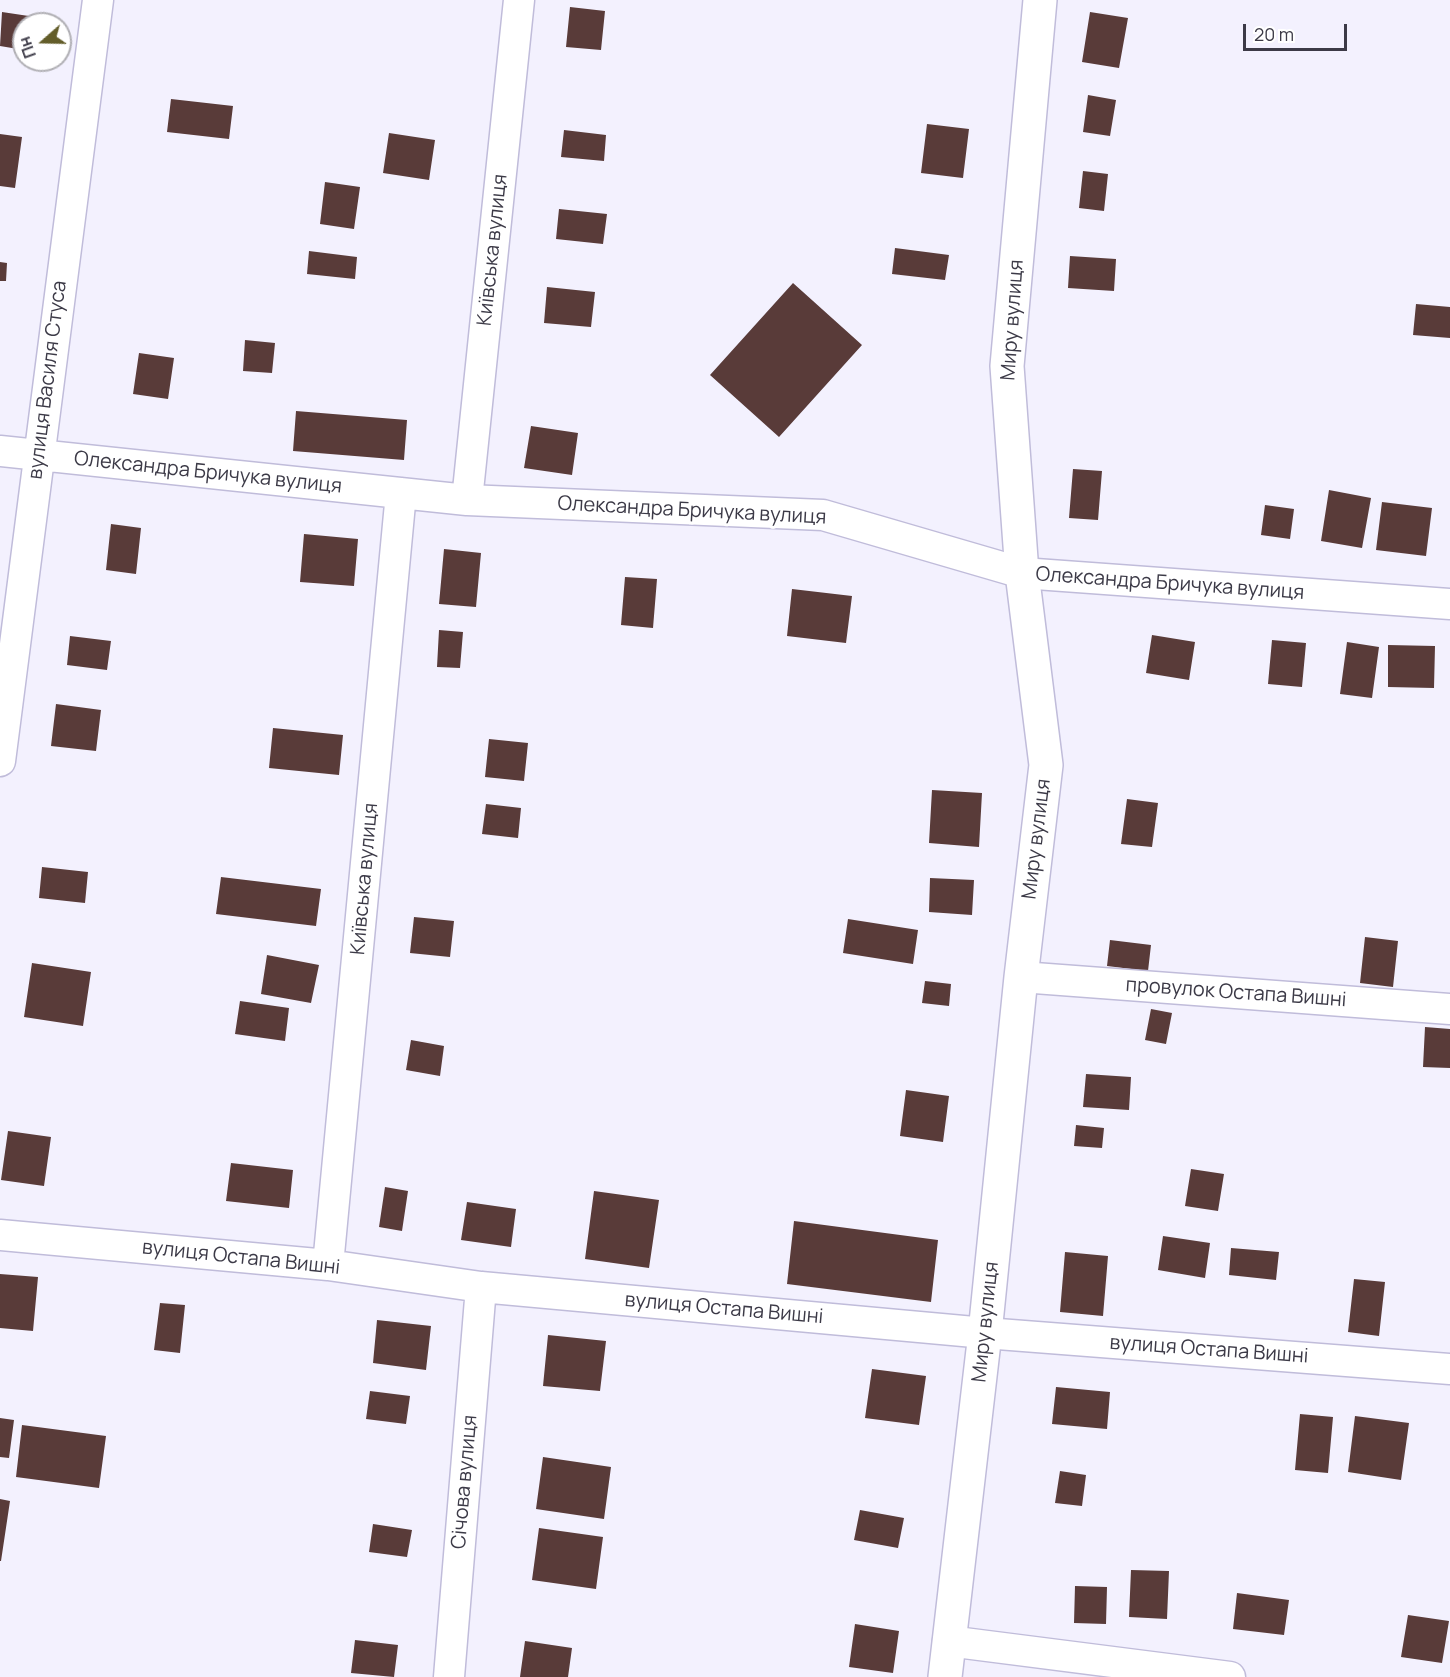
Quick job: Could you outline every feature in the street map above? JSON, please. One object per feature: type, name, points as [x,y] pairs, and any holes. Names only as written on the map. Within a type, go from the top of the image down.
[{"type":"main road","name":"Миру вулиця","points":[[945,1677],[986,1333],[1046,765],[1022,573],[1007,366],[1040,0]]},
{"type":"street","name":"вулиця Василя Стуса","points":[[0,761],[98,0]]},
{"type":"street","name":"Київська вулиця","points":[[467,500],[519,0]]},
{"type":"street","name":"Олександра Бричука вулиця","points":[[0,451],[467,500],[823,515],[1022,573],[1450,604]]},
{"type":"street","name":"Київська вулиця","points":[[328,1266],[401,493]]},
{"type":"street","name":"провулок Остапа Вишні","points":[[1022,977],[1450,1009]]},
{"type":"street","name":"вулиця Остапа Вишні","points":[[0,1235],[328,1266],[481,1287],[986,1333],[1450,1369]]},
{"type":"street","name":"Січова вулиця","points":[[449,1677],[481,1287]]},
{"type":"street","points":[[948,1641],[1230,1677]]},
{"type":"building","points":[[570,7],[605,11],[601,50],[566,47]]},
{"type":"building","points":[[2,12],[12,14],[12,48],[0,46]]},
{"type":"building","points":[[1090,12],[1128,18],[1119,68],[1082,62]]},
{"type":"building","points":[[1088,95],[1116,100],[1110,136],[1083,132]]},
{"type":"building","points":[[171,99],[233,106],[229,139],[167,132]]},
{"type":"building","points":[[927,124],[969,129],[963,178],[921,173]]},
{"type":"building","points":[[564,130],[606,135],[604,161],[561,157]]},
{"type":"building","points":[[389,133],[435,140],[429,180],[383,173]]},
{"type":"building","points":[[0,134],[22,137],[15,188],[0,186]]},
{"type":"building","points":[[1083,171],[1108,174],[1104,211],[1079,208]]},
{"type":"building","points":[[325,182],[360,187],[354,229],[320,224]]},
{"type":"building","points":[[559,209],[607,214],[603,244],[556,239]]},
{"type":"building","points":[[895,248],[949,255],[945,280],[892,274]]},
{"type":"building","points":[[309,251],[357,257],[355,279],[307,274]]},
{"type":"building","points":[[1070,256],[1116,259],[1114,291],[1068,288]]},
{"type":"building","points":[[0,262],[7,263],[6,281],[0,281]]},
{"type":"building","points":[[793,283],[862,345],[779,437],[710,375]]},
{"type":"building","points":[[547,287],[595,292],[591,327],[544,323]]},
{"type":"building","points":[[1416,304],[1450,307],[1450,338],[1413,335]]},
{"type":"building","points":[[245,340],[275,343],[272,373],[243,371]]},
{"type":"building","points":[[139,353],[174,358],[168,399],[133,394]]},
{"type":"building","points":[[296,411],[407,420],[404,460],[293,451]]},
{"type":"building","points":[[531,426],[578,433],[572,475],[524,468]]},
{"type":"building","points":[[1073,469],[1102,471],[1098,520],[1069,518]]},
{"type":"building","points":[[1329,490],[1371,498],[1362,548],[1321,541]]},
{"type":"building","points":[[1382,502],[1432,508],[1426,556],[1376,550]]},
{"type":"building","points":[[1265,505],[1294,509],[1290,539],[1261,535]]},
{"type":"building","points":[[111,524],[141,528],[136,574],[106,570]]},
{"type":"building","points":[[304,534],[358,539],[354,586],[300,582]]},
{"type":"building","points":[[444,549],[481,553],[476,607],[439,604]]},
{"type":"building","points":[[625,577],[657,579],[653,628],[621,625]]},
{"type":"building","points":[[792,589],[852,596],[846,643],[787,636]]},
{"type":"building","points":[[439,630],[463,632],[460,668],[437,667]]},
{"type":"building","points":[[1152,635],[1195,642],[1189,680],[1146,673]]},
{"type":"building","points":[[70,636],[111,641],[107,670],[67,665]]},
{"type":"building","points":[[1272,640],[1306,643],[1302,687],[1268,684]]},
{"type":"building","points":[[1347,642],[1379,647],[1372,698],[1340,694]]},
{"type":"building","points":[[1388,645],[1435,646],[1434,688],[1388,687]]},
{"type":"building","points":[[56,704],[101,710],[96,751],[51,746]]},
{"type":"building","points":[[273,728],[343,735],[339,775],[269,768]]},
{"type":"building","points":[[489,739],[528,743],[524,781],[485,777]]},
{"type":"building","points":[[932,790],[982,793],[979,847],[929,843]]},
{"type":"building","points":[[1127,799],[1158,803],[1152,847],[1121,844]]},
{"type":"building","points":[[486,804],[521,808],[518,838],[482,834]]},
{"type":"building","points":[[42,867],[88,872],[85,903],[39,898]]},
{"type":"building","points":[[221,877],[321,889],[316,926],[216,914]]},
{"type":"building","points":[[930,878],[974,880],[972,915],[929,912]]},
{"type":"building","points":[[414,917],[454,921],[450,957],[410,953]]},
{"type":"building","points":[[848,919],[918,930],[913,964],[843,953]]},
{"type":"building","points":[[1365,937],[1398,941],[1393,987],[1360,983]]},
{"type":"building","points":[[1110,940],[1151,945],[1148,971],[1107,966]]},
{"type":"building","points":[[267,955],[319,965],[311,1003],[261,994]]},
{"type":"building","points":[[32,963],[91,972],[83,1026],[24,1017]]},
{"type":"building","points":[[925,981],[951,984],[949,1006],[922,1003]]},
{"type":"building","points":[[240,1001],[289,1008],[285,1041],[235,1034]]},
{"type":"building","points":[[1151,1009],[1172,1013],[1166,1044],[1145,1040]]},
{"type":"building","points":[[1425,1027],[1450,1029],[1450,1068],[1423,1067]]},
{"type":"building","points":[[411,1040],[444,1046],[440,1076],[406,1070]]},
{"type":"building","points":[[1086,1074],[1131,1077],[1129,1110],[1083,1107]]},
{"type":"building","points":[[906,1090],[949,1096],[943,1142],[900,1136]]},
{"type":"building","points":[[1076,1125],[1104,1128],[1102,1148],[1074,1146]]},
{"type":"building","points":[[8,1131],[51,1137],[44,1186],[1,1180]]},
{"type":"building","points":[[231,1163],[293,1170],[289,1208],[226,1201]]},
{"type":"building","points":[[1191,1169],[1224,1174],[1218,1211],[1185,1206]]},
{"type":"building","points":[[385,1187],[408,1191],[402,1231],[379,1227]]},
{"type":"building","points":[[594,1191],[659,1200],[649,1268],[585,1259]]},
{"type":"building","points":[[467,1202],[516,1209],[511,1247],[461,1240]]},
{"type":"building","points":[[794,1221],[938,1240],[931,1302],[787,1284]]},
{"type":"building","points":[[1163,1236],[1210,1243],[1205,1278],[1158,1270]]},
{"type":"building","points":[[1231,1248],[1279,1252],[1276,1280],[1229,1275]]},
{"type":"building","points":[[1065,1252],[1108,1256],[1103,1316],[1060,1312]]},
{"type":"building","points":[[0,1274],[38,1277],[33,1331],[0,1328]]},
{"type":"building","points":[[1354,1279],[1385,1282],[1379,1336],[1348,1332]]},
{"type":"building","points":[[160,1303],[185,1305],[180,1353],[154,1350]]},
{"type":"building","points":[[377,1320],[431,1326],[426,1370],[373,1363]]},
{"type":"building","points":[[548,1335],[606,1341],[600,1391],[543,1386]]},
{"type":"building","points":[[872,1369],[926,1376],[919,1425],[865,1418]]},
{"type":"building","points":[[1056,1387],[1110,1392],[1107,1429],[1052,1424]]},
{"type":"building","points":[[370,1391],[410,1396],[406,1424],[366,1419]]},
{"type":"building","points":[[1300,1414],[1333,1417],[1328,1473],[1295,1470]]},
{"type":"building","points":[[1355,1416],[1409,1423],[1401,1480],[1348,1472]]},
{"type":"building","points":[[0,1418],[14,1420],[9,1458],[0,1457]]},
{"type":"building","points":[[22,1425],[106,1436],[99,1488],[16,1477]]},
{"type":"building","points":[[543,1457],[611,1467],[604,1519],[536,1509]]},
{"type":"building","points":[[1060,1471],[1086,1475],[1082,1506],[1055,1503]]},
{"type":"building","points":[[0,1499],[10,1501],[1,1561],[0,1561]]},
{"type":"building","points":[[860,1510],[904,1518],[898,1548],[854,1540]]},
{"type":"building","points":[[373,1524],[412,1530],[407,1557],[369,1552]]},
{"type":"building","points":[[539,1528],[603,1537],[596,1589],[532,1580]]},
{"type":"building","points":[[1131,1570],[1169,1571],[1167,1619],[1129,1617]]},
{"type":"building","points":[[1075,1586],[1107,1587],[1106,1624],[1074,1623]]},
{"type":"building","points":[[1237,1593],[1289,1600],[1284,1635],[1233,1629]]},
{"type":"building","points":[[1408,1615],[1449,1621],[1442,1663],[1401,1657]]},
{"type":"building","points":[[855,1624],[899,1631],[893,1673],[849,1667]]},
{"type":"building","points":[[355,1640],[398,1645],[394,1677],[351,1673]]},
{"type":"building","points":[[525,1641],[572,1648],[568,1677],[520,1677]]}]
